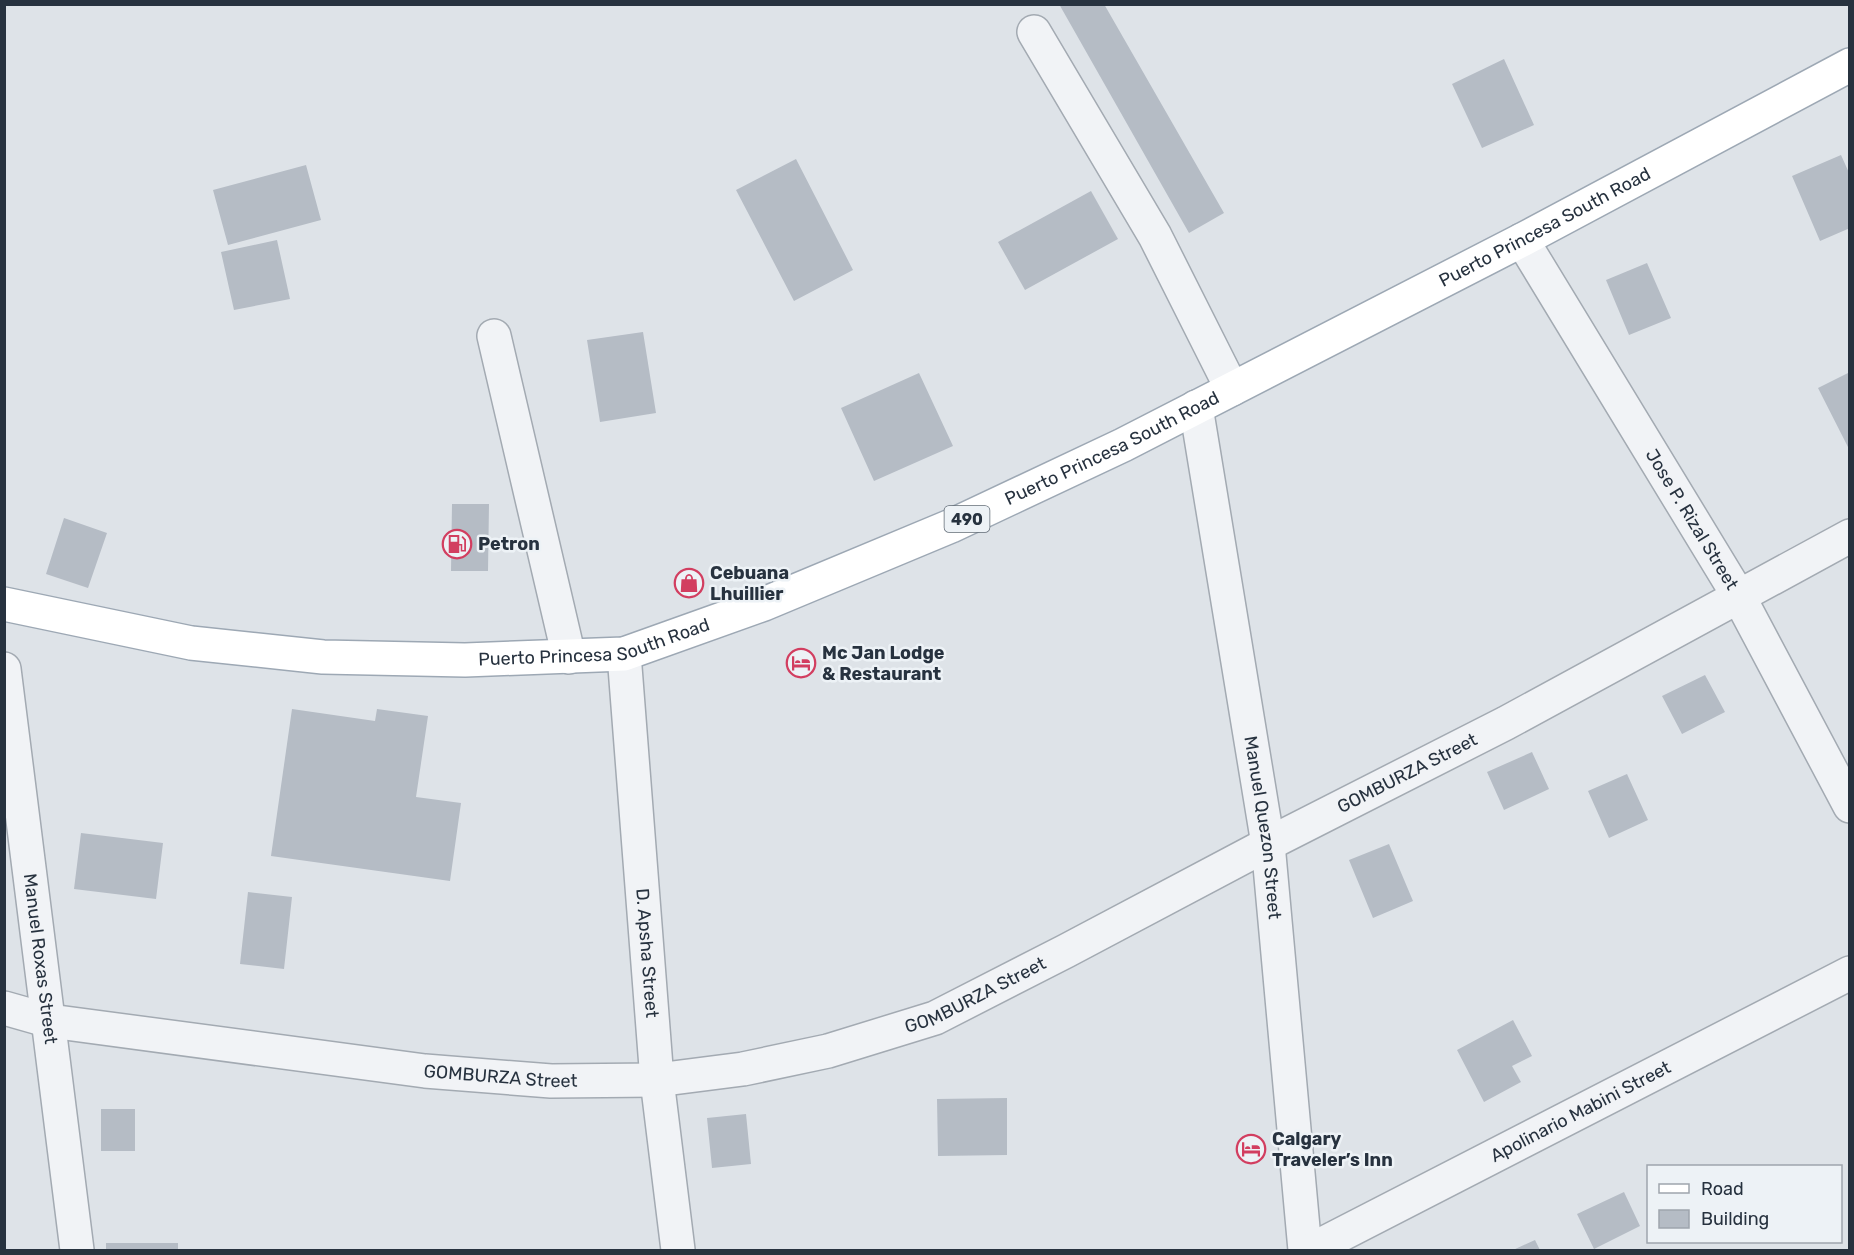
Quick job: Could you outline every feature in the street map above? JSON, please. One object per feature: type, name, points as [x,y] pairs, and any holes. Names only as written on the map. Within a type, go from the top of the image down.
[{"type":"main road","name":"Puerto Princesa South Road","points":[[4,604],[191,643],[323,657],[465,660],[624,654],[764,604],[951,526],[1123,445],[1522,240],[1850,65]]},
{"type":"street","points":[[1034,32],[1155,236],[1232,389]]},
{"type":"street","name":"Jose P. Rizal Street","points":[[1522,240],[1738,595],[1850,806]]},
{"type":"street","points":[[494,336],[568,657]]},
{"type":"street","name":"Manuel Quezon Street","points":[[1196,407],[1268,844],[1305,1251]]},
{"type":"street","name":"GOMBURZA Street","points":[[4,1008],[50,1021],[425,1071],[551,1081],[657,1080],[743,1069],[828,1051],[935,1018],[1506,723],[1850,536]]},
{"type":"street","name":"D. Apsha Street","points":[[624,654],[657,1080],[678,1251]]},
{"type":"street","name":"Manuel Roxas Street","points":[[4,669],[19,889],[50,1021],[77,1251]]},
{"type":"street","name":"Apolinario Mabini Street","points":[[1311,1251],[1850,973]]},
{"type":"building","points":[[1059,4],[1104,4],[1224,213],[1189,233]]},
{"type":"building","points":[[1504,59],[1534,125],[1482,148],[1452,84]]},
{"type":"building","points":[[1841,155],[1850,175],[1850,228],[1820,241],[1792,176]]},
{"type":"building","points":[[796,159],[853,270],[794,301],[736,190]]},
{"type":"building","points":[[306,165],[321,220],[228,245],[213,190]]},
{"type":"building","points":[[1091,191],[1118,239],[1025,290],[998,242]]},
{"type":"building","points":[[277,240],[290,299],[234,310],[221,252]]},
{"type":"building","points":[[1647,263],[1671,318],[1629,335],[1606,280]]},
{"type":"building","points":[[643,332],[656,413],[600,422],[587,340]]},
{"type":"building","points":[[1850,372],[1850,451],[1818,388]]},
{"type":"building","points":[[919,373],[953,446],[874,481],[841,408]]},
{"type":"building","points":[[452,504],[489,504],[488,571],[451,571]]},
{"type":"building","points":[[64,518],[107,533],[88,588],[46,574]]},
{"type":"building","points":[[1705,675],[1725,712],[1682,734],[1662,696]]},
{"type":"building","points":[[292,709],[375,721],[377,709],[428,716],[416,797],[461,803],[450,881],[271,856]]},
{"type":"building","points":[[1532,752],[1549,789],[1504,810],[1487,772]]},
{"type":"building","points":[[1627,774],[1648,820],[1609,838],[1588,791]]},
{"type":"building","points":[[81,833],[163,843],[156,899],[74,889]]},
{"type":"building","points":[[1389,844],[1413,901],[1373,918],[1349,860]]},
{"type":"building","points":[[248,892],[292,897],[284,969],[240,964]]},
{"type":"building","points":[[1513,1020],[1532,1056],[1512,1066],[1521,1082],[1484,1102],[1457,1050]]},
{"type":"building","points":[[1007,1098],[1007,1155],[938,1156],[937,1099]]},
{"type":"building","points":[[101,1109],[135,1109],[135,1151],[101,1151]]},
{"type":"building","points":[[746,1114],[751,1164],[712,1168],[707,1118]]},
{"type":"building","points":[[1624,1192],[1640,1226],[1594,1249],[1577,1214]]},
{"type":"building","points":[[1535,1240],[1540,1250],[1513,1250]]},
{"type":"building","points":[[106,1243],[178,1243],[178,1250],[106,1250]]},
{"type":"place","name":"Petron","points":[[457,544]]},
{"type":"place","name":"Cebuana Lhuillier","points":[[689,583]]},
{"type":"place","name":"Mc Jan Lodge & Restaurant","points":[[801,663]]},
{"type":"place","name":"Calgary Traveler’s Inn","points":[[1251,1149]]}]
